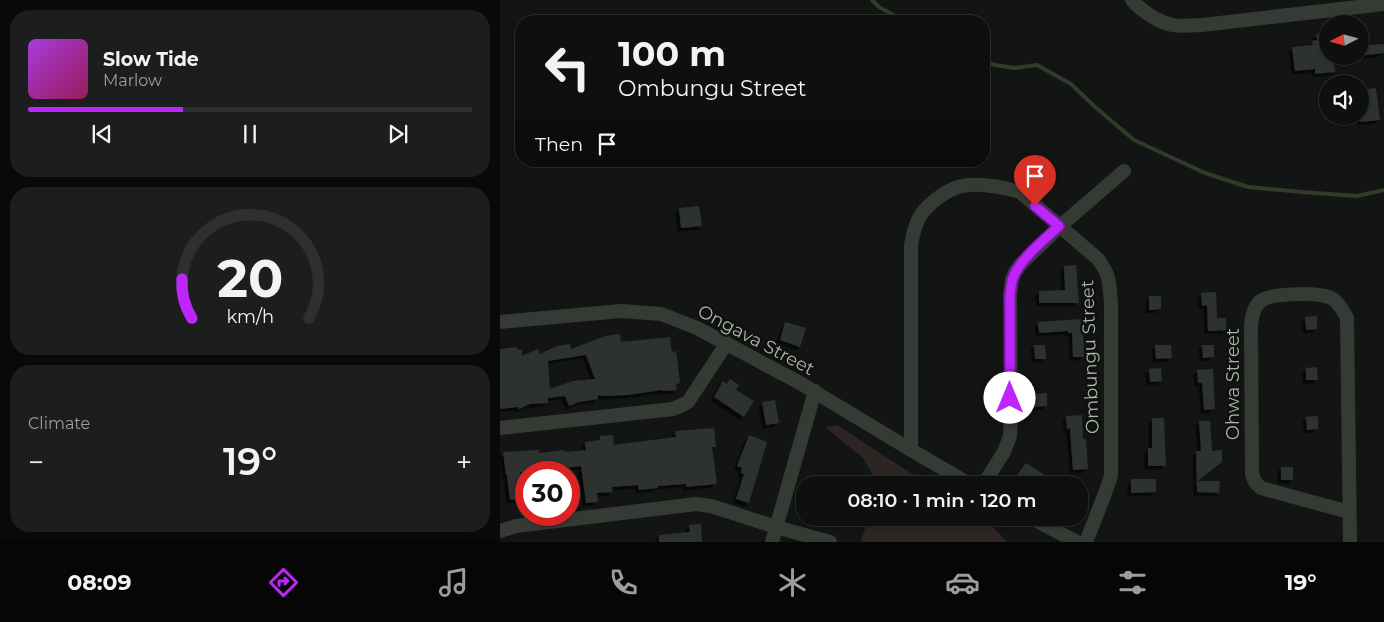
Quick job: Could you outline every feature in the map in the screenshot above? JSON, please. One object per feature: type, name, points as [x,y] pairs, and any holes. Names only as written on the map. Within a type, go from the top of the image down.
[{"type":"street","points":[[1132,0],[1141,10],[1160,21],[1168,25],[1178,26],[1202,25],[1384,4]]},
{"type":"street","points":[[989,476],[1004,452],[1010,436],[1010,294],[1015,272],[1059,226],[1124,170]]},
{"type":"street","name":"Ombungu Street","points":[[911,450],[911,244],[913,231],[920,216],[936,200],[952,189],[966,186],[987,186],[1020,192],[1098,259],[1108,276],[1111,304],[1111,476],[1086,542]]},
{"type":"street","name":"Ohwa Street","points":[[1349,512],[1260,488],[1255,482],[1252,474],[1251,325],[1252,314],[1263,299],[1300,294],[1326,296],[1334,300],[1341,307],[1347,318],[1350,542]]},
{"type":"street","name":"Ongava Street","points":[[500,322],[621,311],[661,314],[697,328],[815,391],[956,476]]},
{"type":"street","points":[[500,428],[673,409],[688,402],[726,344]]},
{"type":"street","points":[[772,542],[815,391]]},
{"type":"street","points":[[500,531],[516,526],[696,504],[711,506],[830,542]]},
{"type":"street","points":[[1046,526],[1077,542]]},
{"type":"shaded area","points":[[837,425],[915,476],[874,476],[863,458],[825,427]]},
{"type":"shaded area","points":[[866,526],[991,526],[1007,542],[861,542]]},
{"type":"building","points":[[1316,34],[1319,34],[1319,65],[1334,65],[1335,72],[1315,74],[1315,69],[1295,71],[1292,47],[1313,45],[1312,41],[1317,40]]},
{"type":"building","points":[[1384,44],[1384,53],[1369,55],[1369,45]]},
{"type":"building","points":[[1376,88],[1380,120],[1369,121],[1369,89]]},
{"type":"building","points":[[699,206],[702,226],[681,228],[679,208]]},
{"type":"building","points":[[1076,265],[1079,303],[1039,303],[1039,291],[1065,290],[1064,266]]},
{"type":"building","points":[[1216,292],[1217,318],[1226,318],[1226,330],[1208,331],[1207,305],[1202,306],[1201,293]]},
{"type":"building","points":[[1149,296],[1161,296],[1161,309],[1149,310]]},
{"type":"building","points":[[1317,316],[1317,329],[1306,330],[1305,317]]},
{"type":"building","points":[[1082,319],[1085,357],[1073,357],[1072,333],[1068,333],[1068,331],[1039,333],[1038,322]]},
{"type":"building","points":[[785,322],[806,328],[800,347],[780,340]]},
{"type":"building","points":[[620,334],[621,342],[670,337],[672,352],[676,351],[680,383],[676,384],[677,390],[662,390],[628,395],[598,395],[598,399],[579,402],[569,406],[565,396],[548,398],[548,403],[530,404],[519,409],[518,407],[500,409],[500,349],[516,347],[518,350],[522,349],[522,356],[538,349],[540,354],[557,346],[570,344],[571,349],[605,336]],"holes":[[[586,355],[595,379],[573,381],[550,389],[548,361]]]},
{"type":"building","points":[[1034,345],[1045,345],[1046,359],[1035,359]]},
{"type":"building","points":[[1155,345],[1171,345],[1172,358],[1156,359]]},
{"type":"building","points":[[1202,345],[1214,345],[1214,357],[1203,358]]},
{"type":"building","points":[[1317,367],[1318,380],[1306,380],[1306,368]]},
{"type":"building","points":[[1161,368],[1162,381],[1150,382],[1149,369]]},
{"type":"building","points":[[1213,369],[1215,409],[1204,410],[1202,383],[1198,383],[1197,370]]},
{"type":"building","points":[[730,379],[739,385],[736,390],[754,401],[744,417],[714,397],[723,381],[727,384]]},
{"type":"building","points":[[1047,393],[1047,406],[1034,407],[1033,394]]},
{"type":"building","points":[[775,400],[779,423],[766,425],[762,402]]},
{"type":"building","points":[[1082,415],[1083,439],[1086,439],[1088,469],[1073,470],[1070,428],[1067,429],[1066,416]]},
{"type":"building","points":[[1318,416],[1318,429],[1307,430],[1306,417]]},
{"type":"building","points":[[1152,418],[1164,418],[1166,466],[1148,466],[1148,448],[1152,448]]},
{"type":"building","points":[[1199,421],[1210,421],[1212,451],[1222,450],[1222,462],[1198,481],[1220,481],[1219,493],[1197,492],[1196,451],[1201,451]]},
{"type":"building","points":[[714,428],[716,447],[712,447],[717,484],[686,487],[686,484],[658,486],[658,488],[639,490],[638,485],[612,487],[613,492],[597,493],[598,502],[586,503],[580,461],[515,461],[515,500],[510,500],[503,452],[539,450],[539,453],[586,450],[585,442],[600,440],[600,436],[613,435],[614,445],[676,437],[675,431]]},
{"type":"building","points":[[749,435],[767,442],[749,503],[736,499],[744,474],[741,473],[742,468],[737,466]]},
{"type":"building","points":[[1026,463],[1046,476],[1019,476],[1017,475]]},
{"type":"building","points":[[1281,467],[1293,467],[1293,480],[1281,480]]},
{"type":"building","points":[[1131,479],[1156,479],[1156,492],[1131,493]]},
{"type":"building","points":[[701,524],[702,542],[659,542],[659,535],[690,532],[689,525]]},
{"type":"waterway","points":[[872,0],[879,7],[893,15]]},
{"type":"waterway","points":[[990,63],[1014,68],[1037,65],[1071,84],[1134,140],[1205,173],[1248,187],[1357,196],[1384,190]]},
{"type":"route","points":[[1010,398],[1010,294],[1012,280],[1021,264],[1059,226],[1035,206]]}]
